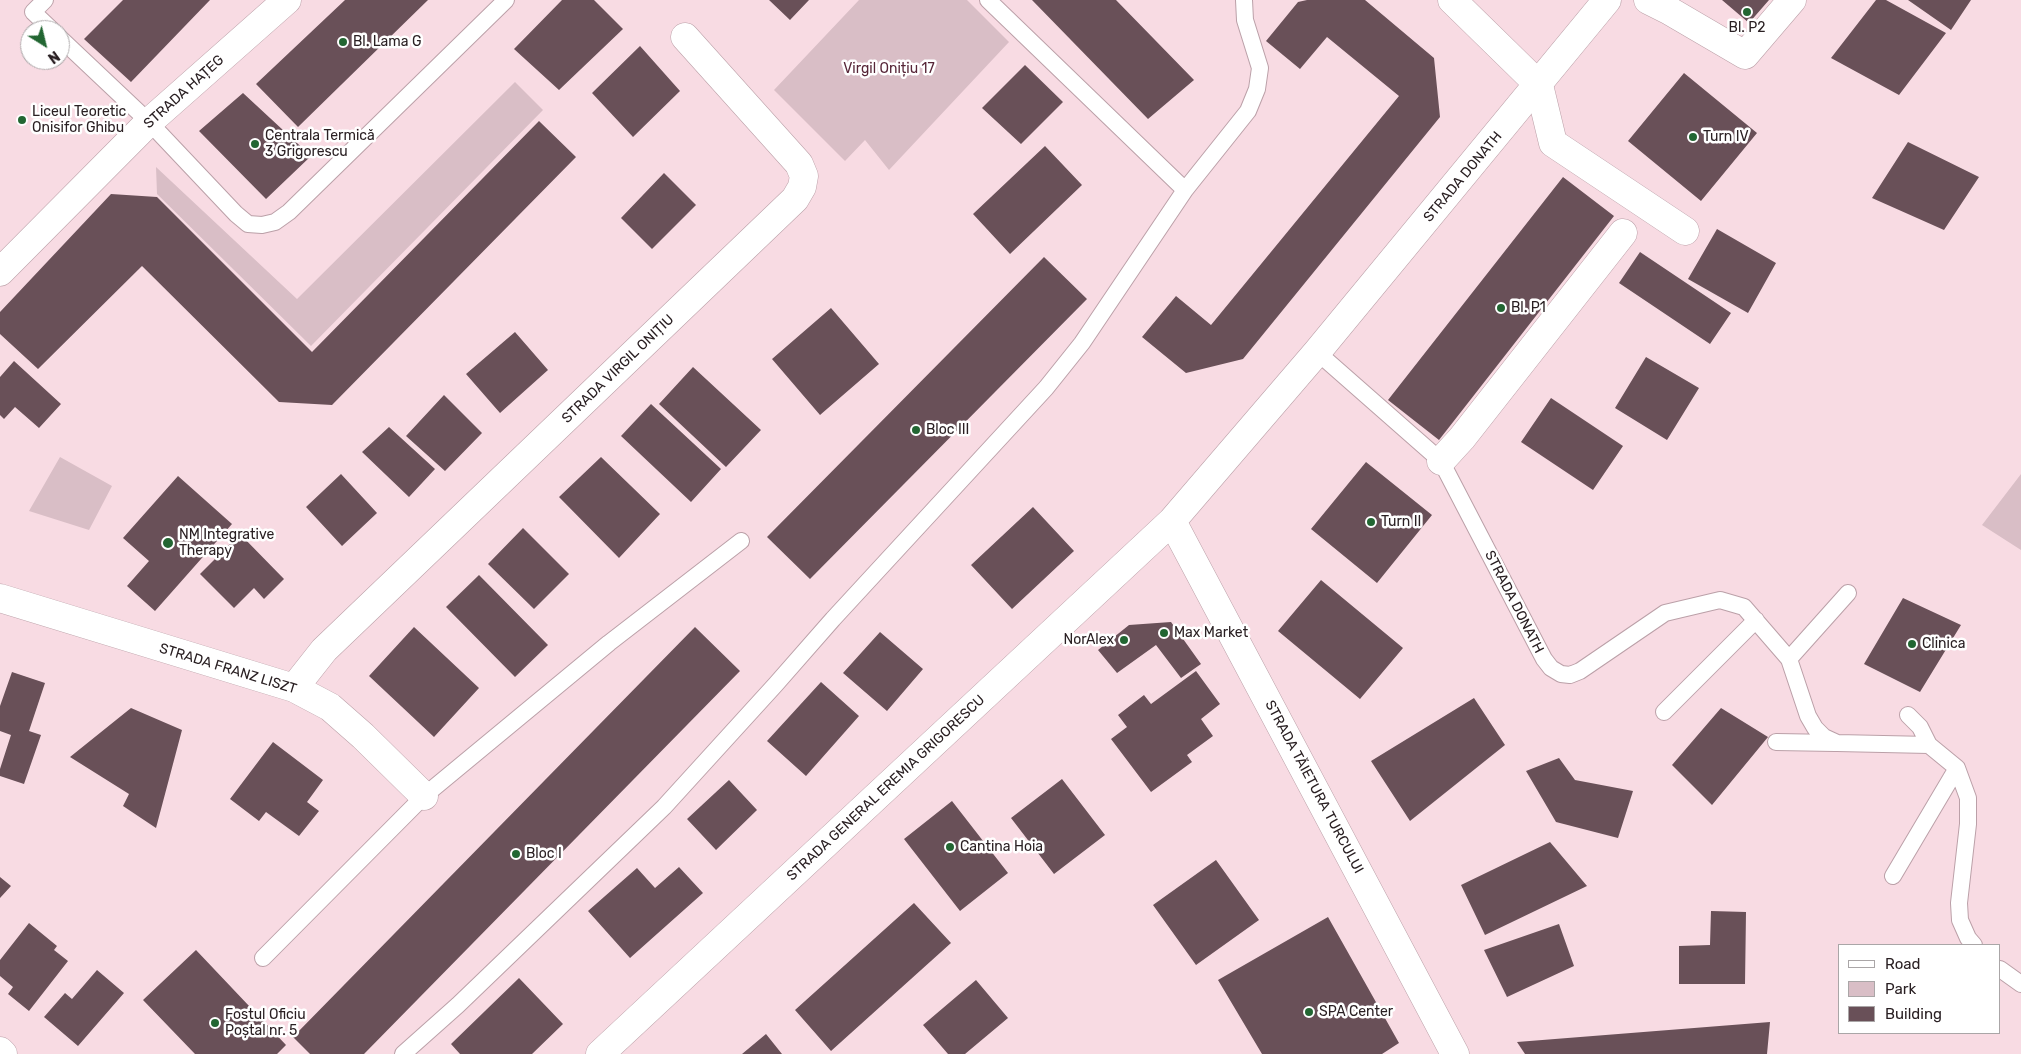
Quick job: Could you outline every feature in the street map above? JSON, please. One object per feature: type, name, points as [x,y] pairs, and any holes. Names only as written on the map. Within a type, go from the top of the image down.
[{"type":"street","name":"STRADA HAȚEG","points":[[0,272],[148,122],[287,0]]},
{"type":"street","points":[[1452,0],[1539,85],[1553,143],[1684,231]]},
{"type":"street","name":"STRADA DONATH","points":[[1172,521],[1317,352],[1539,85],[1607,0]]},
{"type":"street","points":[[1648,0],[1745,55],[1792,0]]},
{"type":"street","name":"STRADA VIRGIL ONIȚIU","points":[[294,688],[324,650],[794,199],[802,187],[804,176],[799,164],[685,36]]},
{"type":"street","points":[[1441,461],[1462,438],[1624,233]]},
{"type":"street","name":"STRADA GENERAL EREMIA GRIGORESCU","points":[[600,1054],[1172,521]]},
{"type":"street","name":"STRADA TĂIETURA TURCULUI","points":[[1172,521],[1455,1054]]},
{"type":"street","name":"STRADA FRANZ LISZT","points":[[0,598],[294,688],[330,708],[350,724],[424,796]]},
{"type":"street","points":[[0,1051],[4,1054]]},
{"type":"lane","points":[[41,20],[33,12],[45,0]]},
{"type":"lane","points":[[70,48],[148,122],[236,214],[248,224],[262,225],[275,222],[289,212],[506,0]]},
{"type":"lane","points":[[988,0],[1185,190]]},
{"type":"lane","points":[[403,1054],[458,1005],[664,807],[839,612],[1018,420],[1082,343],[1185,190],[1248,111],[1257,89],[1260,68],[1245,20],[1244,0]]},
{"type":"lane","name":"STRADA DONATH","points":[[1317,352],[1441,461],[1544,659],[1551,668],[1561,674],[1570,675],[1580,671],[1664,613],[1720,600],[1744,607],[1789,659],[1808,716],[1815,728],[1824,737],[1837,742],[1929,745]]},
{"type":"lane","points":[[263,958],[424,796],[609,644],[741,541]]},
{"type":"lane","points":[[1789,659],[1848,593]]},
{"type":"lane","points":[[1664,712],[1756,620]]},
{"type":"lane","points":[[1908,715],[1920,727],[1929,745],[1956,768],[1968,798],[1968,824],[1959,903],[1960,920],[1968,938],[1973,944]]},
{"type":"lane","points":[[1776,742],[1837,742]]},
{"type":"lane","points":[[1893,876],[1956,768]]},
{"type":"lane","points":[[2001,970],[2021,984]]},
{"type":"green space","name":"Virgil Onițiu 17","points":[[859,0],[967,0],[1009,42],[889,170],[865,140],[845,161],[774,90]]},
{"type":"green space","points":[[515,82],[543,110],[311,346],[157,194],[156,167],[297,299]]},
{"type":"green space","points":[[60,457],[112,486],[89,530],[29,511]]},
{"type":"green space","points":[[2021,474],[2021,550],[1982,525]]},
{"type":"building","points":[[123,0],[210,0],[131,82],[84,39]]},
{"type":"building","name":"Bl. Lama G","points":[[345,0],[428,0],[298,127],[256,84]]},
{"type":"building","points":[[562,0],[594,0],[623,29],[559,90],[514,49]]},
{"type":"building","points":[[769,0],[809,0],[790,20]]},
{"type":"building","points":[[1032,0],[1116,0],[1194,80],[1148,119]]},
{"type":"building","points":[[1307,0],[1365,0],[1434,58],[1440,117],[1243,359],[1186,373],[1142,337],[1176,296],[1211,325],[1399,96],[1327,37],[1300,69],[1266,41],[1298,2]]},
{"type":"building","name":"Bl. P2","points":[[1722,0],[1769,0],[1749,23]]},
{"type":"building","points":[[1876,0],[1886,0],[1946,33],[1899,95],[1831,58]]},
{"type":"building","points":[[1908,0],[1971,0],[1951,30]]},
{"type":"building","points":[[640,46],[680,91],[633,137],[592,93]]},
{"type":"building","points":[[1025,65],[1063,102],[1021,144],[982,108]]},
{"type":"building","name":"Turn IV","points":[[1684,73],[1757,133],[1701,201],[1628,141]]},
{"type":"building","name":"Centrala Termică 3 Grigorescu","points":[[243,93],[311,156],[266,199],[199,131]]},
{"type":"building","points":[[539,121],[576,157],[332,405],[279,402],[142,266],[38,369],[0,334],[0,312],[111,194],[157,197],[312,352]]},
{"type":"building","points":[[1908,142],[1979,177],[1944,230],[1872,198]]},
{"type":"building","points":[[1045,146],[1082,185],[1010,254],[973,214]]},
{"type":"building","points":[[664,173],[696,205],[652,249],[621,218]]},
{"type":"building","name":"Bl. P1","points":[[1563,177],[1614,216],[1439,440],[1388,400]]},
{"type":"building","points":[[1717,229],[1776,263],[1748,313],[1688,279]]},
{"type":"building","points":[[1640,252],[1731,313],[1710,344],[1619,283]]},
{"type":"building","name":"Bloc III","points":[[1044,257],[1087,299],[810,579],[767,537]]},
{"type":"building","points":[[831,308],[879,364],[820,415],[772,359]]},
{"type":"building","points":[[515,332],[548,370],[500,413],[466,374]]},
{"type":"building","points":[[1646,357],[1699,388],[1667,440],[1615,408]]},
{"type":"building","points":[[14,361],[61,404],[39,428],[15,407],[4,419],[0,415],[0,377]]},
{"type":"building","points":[[693,367],[761,430],[726,467],[659,404]]},
{"type":"building","points":[[444,395],[482,433],[445,471],[406,436]]},
{"type":"building","points":[[1551,398],[1623,446],[1593,490],[1521,442]]},
{"type":"building","points":[[651,404],[721,469],[691,502],[621,436]]},
{"type":"building","points":[[389,427],[435,469],[409,497],[362,452]]},
{"type":"building","points":[[601,457],[660,514],[619,558],[559,497]]},
{"type":"building","name":"Turn II","points":[[1366,462],[1432,515],[1377,583],[1311,529]]},
{"type":"building","points":[[341,474],[377,513],[342,546],[306,507]]},
{"type":"building","points":[[178,476],[232,524],[155,611],[127,586],[149,561],[123,538]]},
{"type":"building","points":[[1033,507],[1074,551],[1012,609],[971,565]]},
{"type":"building","points":[[523,528],[569,574],[534,609],[488,564]]},
{"type":"building","points":[[240,534],[284,579],[264,599],[254,588],[234,608],[200,574]]},
{"type":"building","points":[[479,575],[548,645],[515,677],[446,607]]},
{"type":"building","points":[[1321,580],[1403,648],[1360,699],[1278,631]]},
{"type":"building","name":"Clinica","points":[[1903,598],[1961,625],[1920,692],[1864,664]]},
{"type":"building","points":[[1171,622],[1201,664],[1181,678],[1156,645],[1117,673],[1098,650],[1129,625]]},
{"type":"building","points":[[414,627],[479,688],[434,737],[369,676]]},
{"type":"building","name":"Bloc I","points":[[695,627],[740,671],[364,1054],[310,1054],[293,1037]]},
{"type":"building","points":[[880,632],[923,669],[887,711],[843,673]]},
{"type":"building","points":[[1196,671],[1220,704],[1201,719],[1213,736],[1187,755],[1192,762],[1151,792],[1111,739],[1127,727],[1118,715],[1144,695],[1151,704]]},
{"type":"building","points":[[12,672],[45,683],[29,731],[41,735],[24,784],[0,776],[0,769],[11,735],[0,731],[0,706]]},
{"type":"building","points":[[821,682],[859,716],[806,776],[767,741]]},
{"type":"building","points":[[1474,698],[1505,745],[1410,821],[1371,761]]},
{"type":"building","points":[[131,708],[182,730],[156,828],[123,806],[129,794],[70,757]]},
{"type":"building","points":[[1721,708],[1768,737],[1712,805],[1672,765]]},
{"type":"building","points":[[273,742],[323,780],[307,802],[319,811],[299,836],[266,812],[259,821],[230,799]]},
{"type":"building","points":[[1559,758],[1575,780],[1633,791],[1618,838],[1556,822],[1526,771]]},
{"type":"building","points":[[1062,779],[1105,835],[1054,874],[1011,818]]},
{"type":"building","points":[[729,780],[757,810],[716,850],[687,819]]},
{"type":"building","points":[[952,801],[1008,873],[960,911],[904,839]]},
{"type":"building","points":[[1550,842],[1587,886],[1485,935],[1461,885]]},
{"type":"building","points":[[1216,860],[1259,920],[1196,965],[1153,905]]},
{"type":"building","points":[[679,867],[703,893],[630,958],[588,911],[637,868],[655,888]]},
{"type":"building","points":[[0,877],[11,886],[0,898]]},
{"type":"building","points":[[914,903],[951,943],[831,1051],[795,1010]]},
{"type":"building","points":[[1711,911],[1746,912],[1745,984],[1679,984],[1679,946],[1710,945]]},
{"type":"building","name":"SPA Center","points":[[1328,917],[1399,1043],[1382,1054],[1262,1054],[1218,980]]},
{"type":"building","points":[[29,923],[57,946],[54,950],[68,961],[29,1011],[8,994],[13,987],[0,976],[0,960]]},
{"type":"building","points":[[1559,924],[1574,966],[1507,997],[1484,950]]},
{"type":"building","name":"Fostul Oficiu Poștal nr. 5","points":[[196,950],[286,1045],[277,1054],[195,1054],[143,1000]]},
{"type":"building","points":[[97,970],[124,993],[78,1046],[44,1017],[65,993],[72,999]]},
{"type":"building","points":[[519,978],[563,1024],[532,1054],[460,1054],[451,1044]]},
{"type":"building","points":[[976,980],[1008,1018],[965,1054],[948,1054],[923,1025]]},
{"type":"building","points":[[1770,1022],[1767,1054],[1525,1054],[1517,1042]]},
{"type":"building","points":[[766,1034],[782,1054],[742,1054]]},
{"type":"place","name":"Bl. P2","points":[[1747,12]]},
{"type":"place","name":"Bl. Lama G","points":[[343,42]]},
{"type":"place","name":"Liceul Teoretic Onisifor Ghibu","points":[[22,120]]},
{"type":"place","name":"Turn IV","points":[[1693,137]]},
{"type":"place","name":"Centrala Termică 3 Grigorescu","points":[[255,144]]},
{"type":"place","name":"Bl. P1","points":[[1501,308]]},
{"type":"place","name":"Bloc III","points":[[916,430]]},
{"type":"place","name":"Turn II","points":[[1371,522]]},
{"type":"place","name":"NM Integrative Therapy","points":[[168,543]]},
{"type":"place","name":"Max Market","points":[[1164,633]]},
{"type":"place","name":"NorAlex","points":[[1124,640]]},
{"type":"place","name":"Clinica","points":[[1912,644]]},
{"type":"place","name":"Cantina Hoia","points":[[950,847]]},
{"type":"place","name":"Bloc I","points":[[516,854]]},
{"type":"place","name":"SPA Center","points":[[1309,1012]]},
{"type":"place","name":"Fostul Oficiu Poștal nr. 5","points":[[215,1023]]}]
